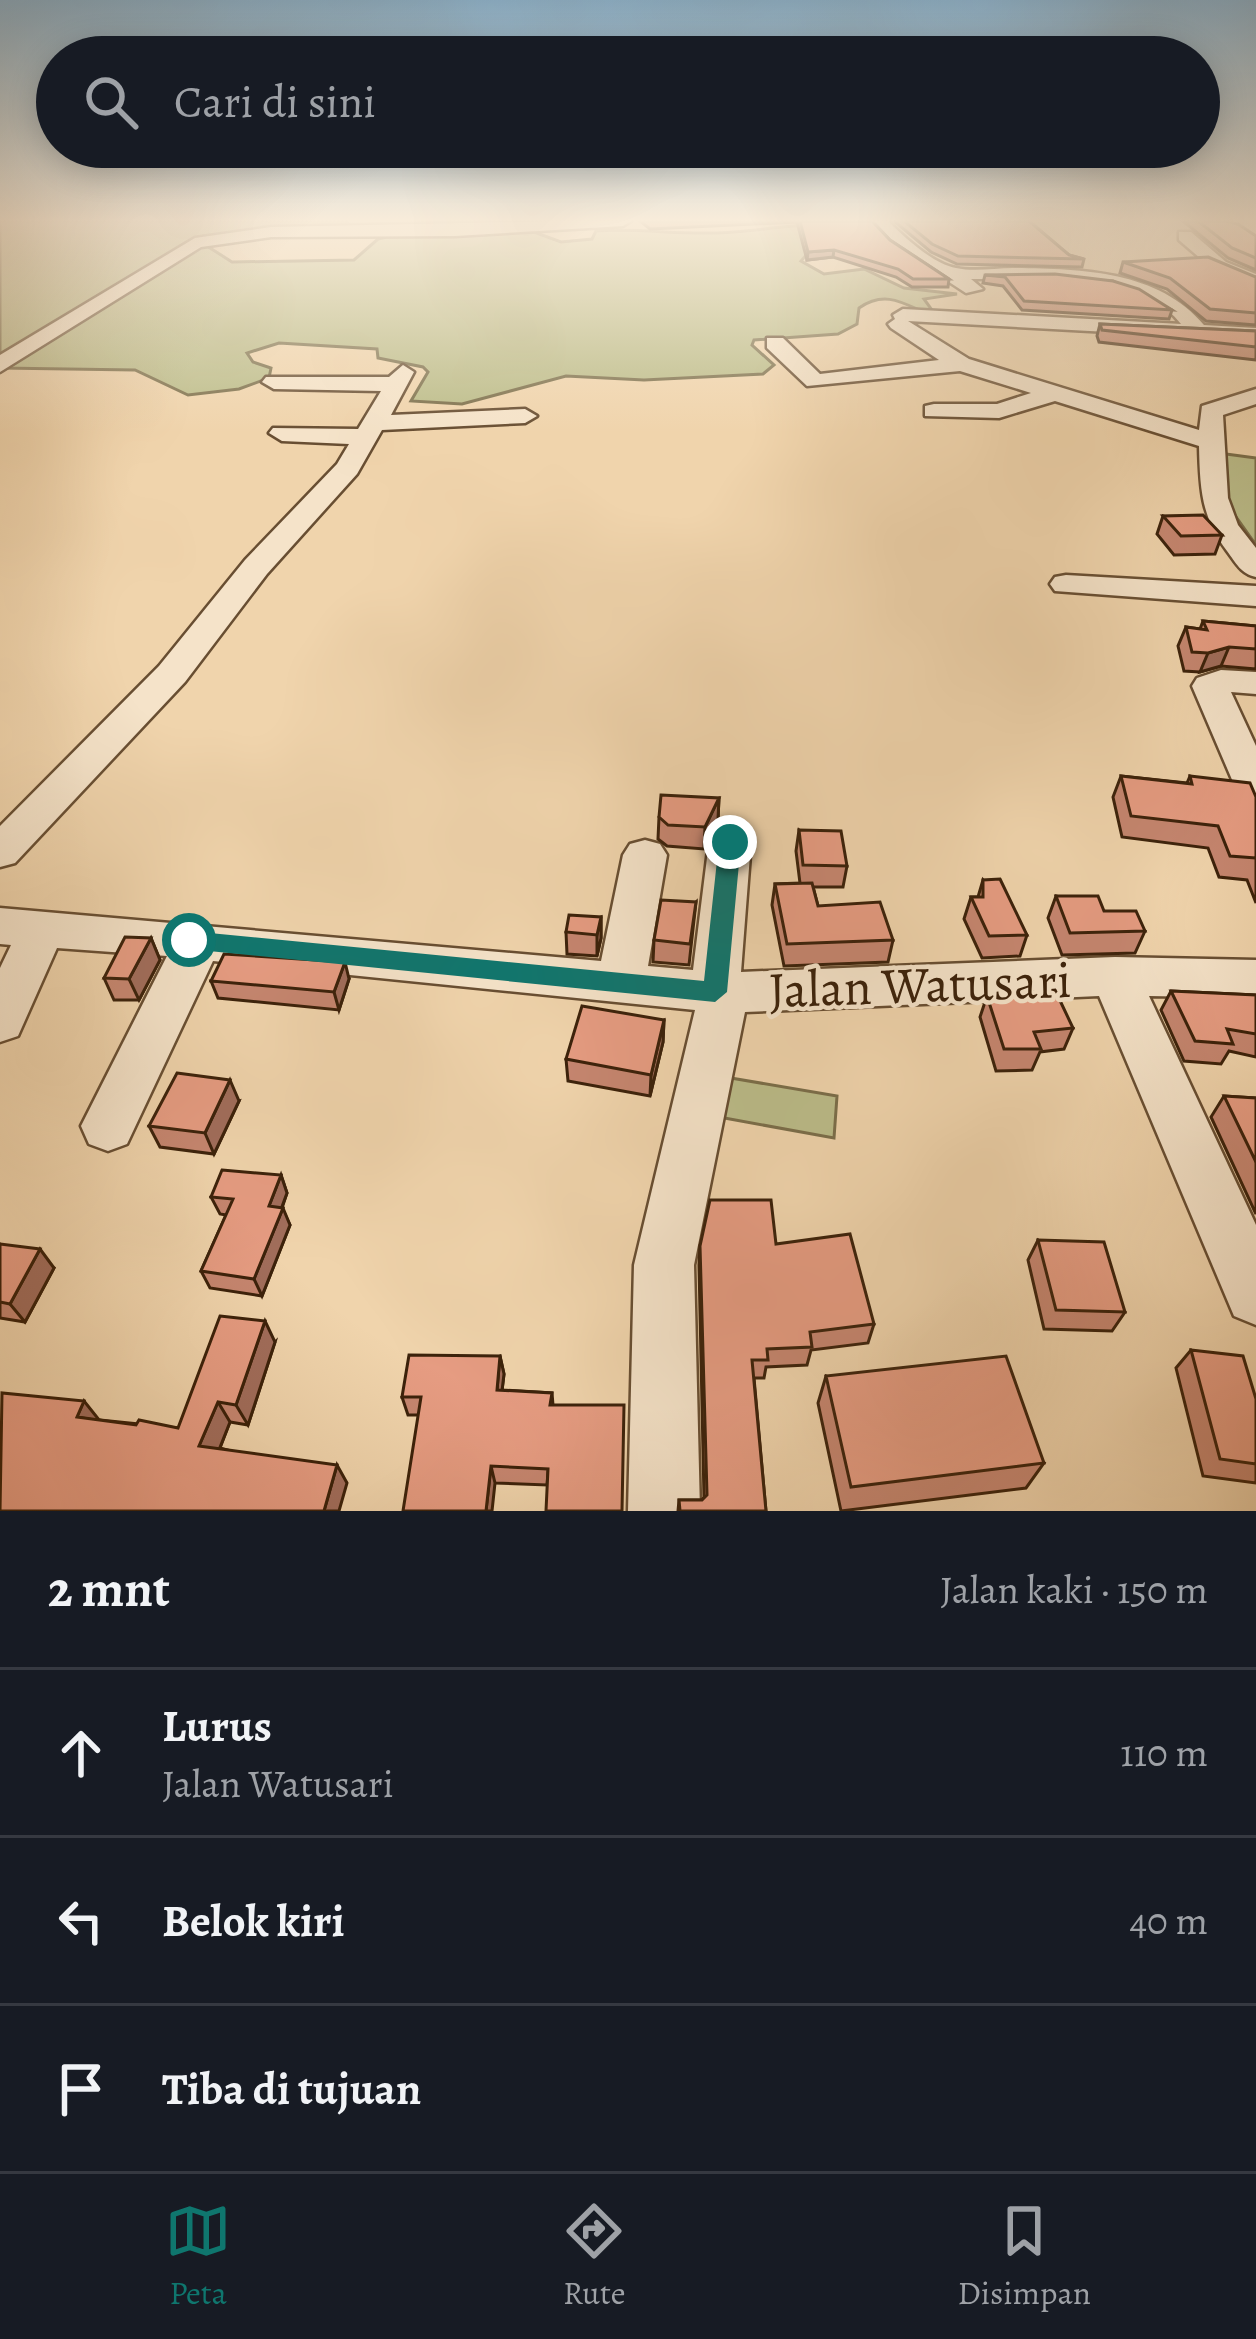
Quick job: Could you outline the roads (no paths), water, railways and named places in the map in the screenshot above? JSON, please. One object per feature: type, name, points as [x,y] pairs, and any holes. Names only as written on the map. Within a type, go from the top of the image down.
[{"type":"street","points":[[0,365],[117,292]]},
{"type":"street","points":[[977,292],[1017,318]]},
{"type":"street","points":[[1150,292],[1175,303],[1222,347],[1256,396],[1211,411],[1214,498],[1224,527],[1256,568]]},
{"type":"street","points":[[1215,443],[961,364],[901,320],[1017,318],[1222,347],[1256,334]]},
{"type":"street","points":[[776,344],[815,381],[961,364]]},
{"type":"street","points":[[854,348],[897,375]]},
{"type":"street","points":[[0,852],[172,674],[256,567],[348,468],[400,378],[274,382]]},
{"type":"street","points":[[934,411],[999,411],[1055,393]]},
{"type":"street","points":[[282,433],[525,416]]},
{"type":"street","points":[[1066,584],[1256,596]]},
{"type":"street","points":[[1256,683],[1221,681],[1210,686],[1256,789]]},
{"type":"street","points":[[720,993],[730,842]]},
{"type":"street","points":[[620,986],[645,855]]},
{"type":"street","points":[[0,1021],[20,928]]},
{"type":"street","name":"Jalan Watusari","points":[[20,928],[199,940],[720,993],[1115,976],[1256,980]]},
{"type":"street","points":[[108,1126],[199,940]]},
{"type":"street","name":"Jalan Watusari","points":[[1115,976],[1256,1294]]},
{"type":"street","name":"Jalan Watusari","points":[[664,1511],[664,1265],[720,993]]}]
